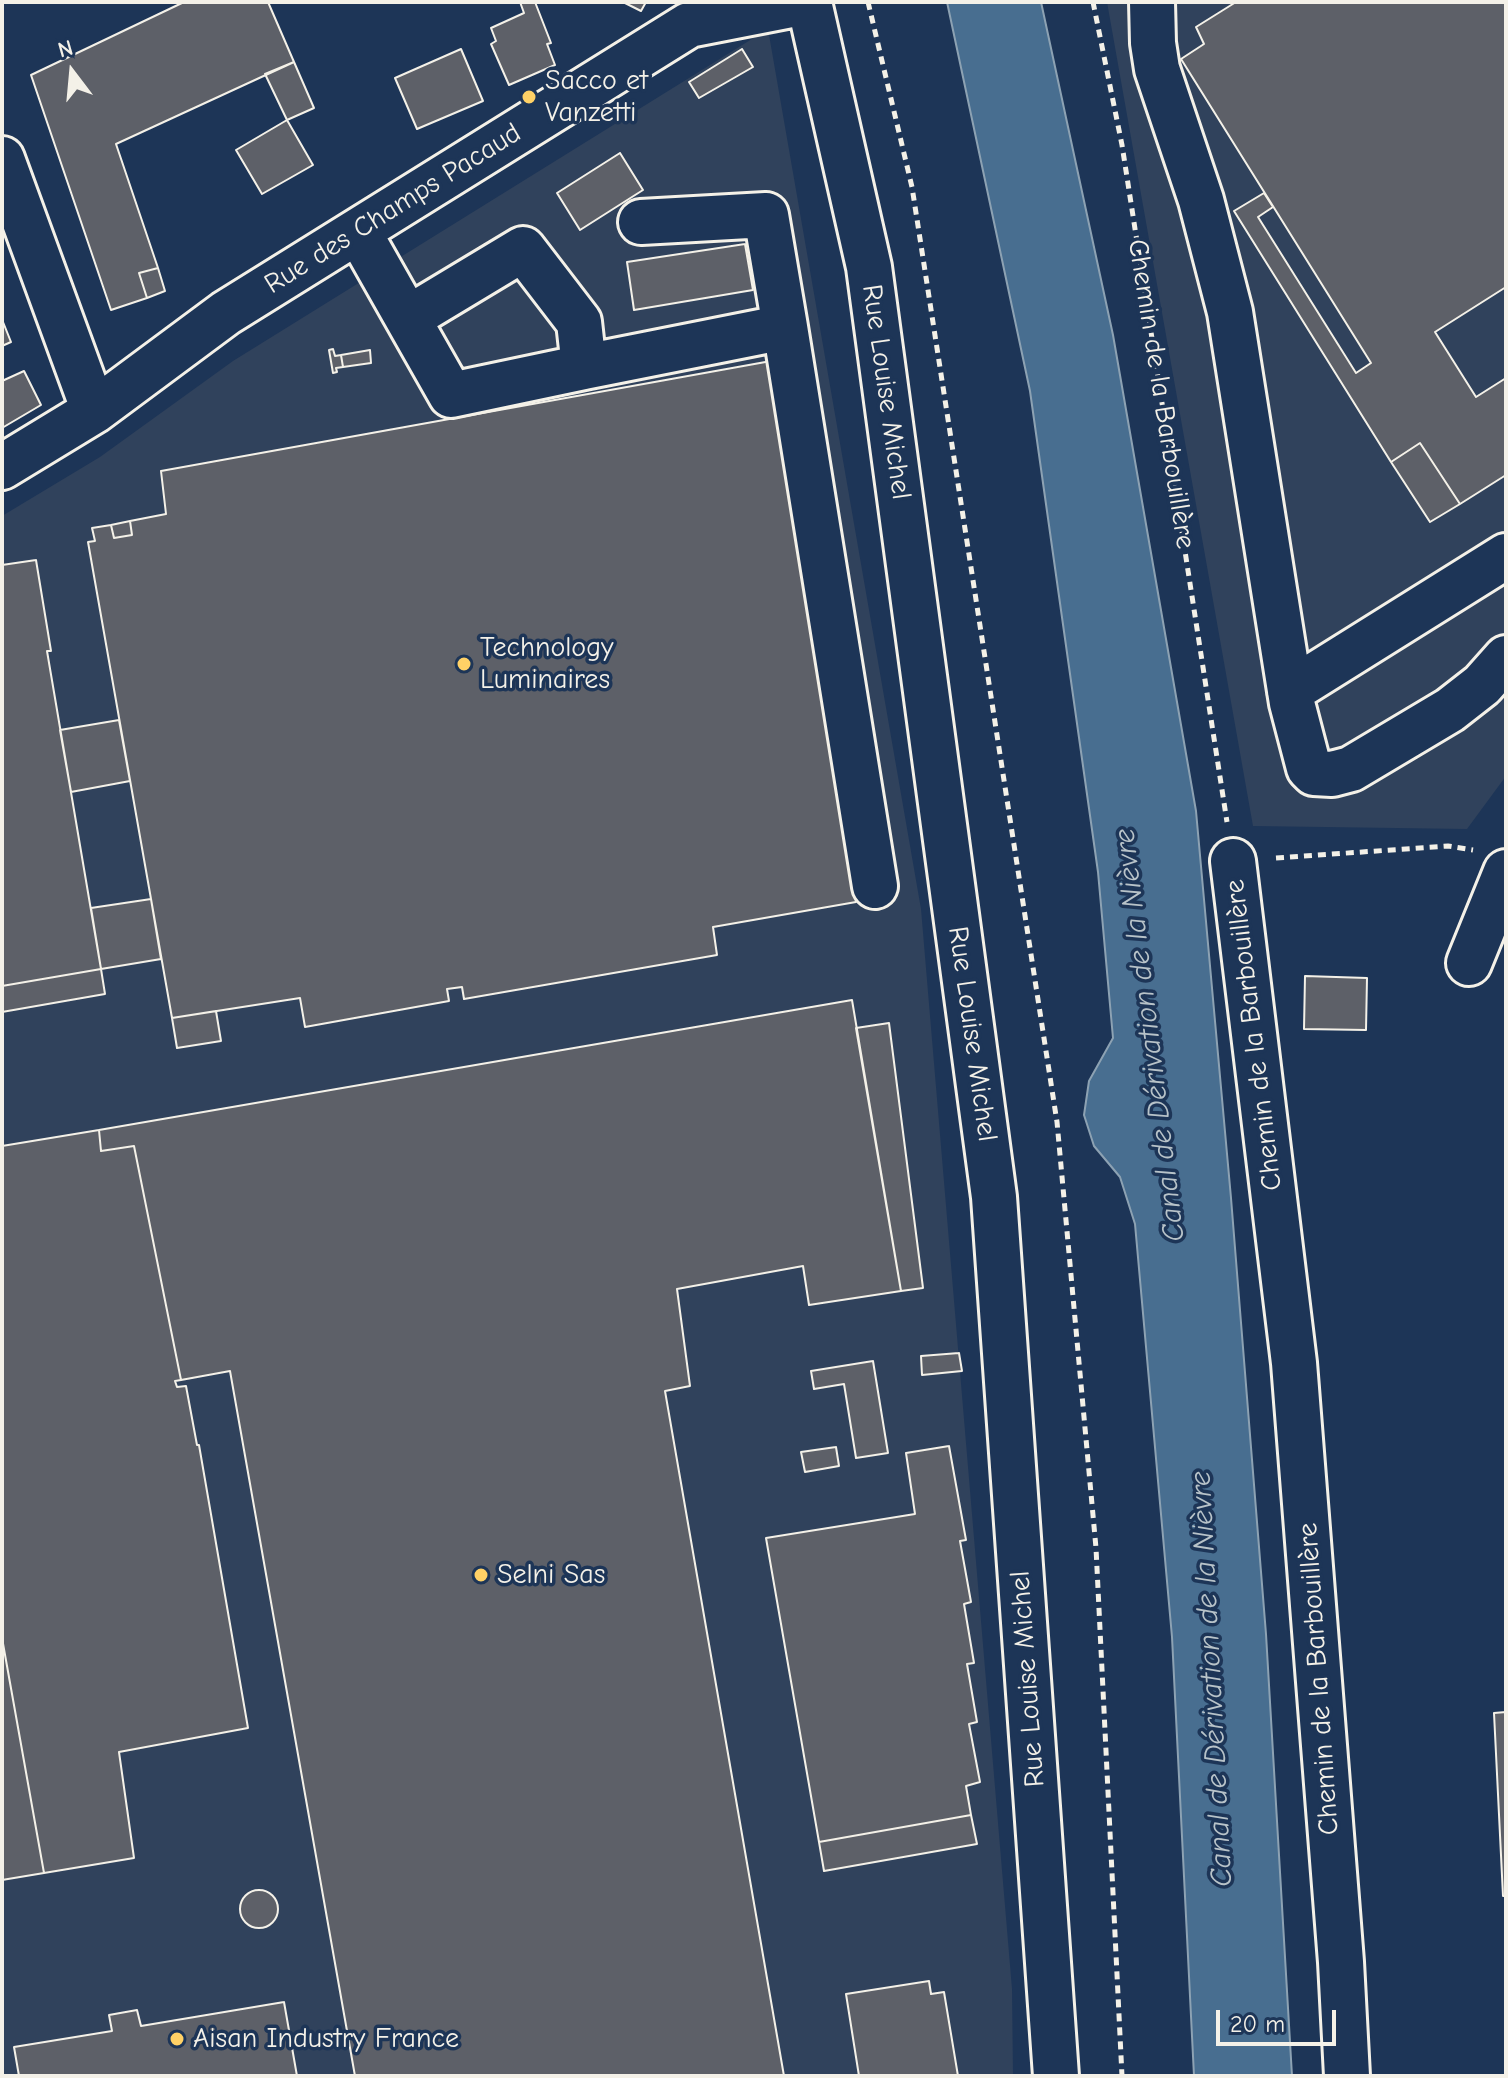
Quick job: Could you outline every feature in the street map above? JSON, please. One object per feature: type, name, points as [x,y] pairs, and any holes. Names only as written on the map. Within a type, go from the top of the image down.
[{"type":"street","name":"Rue des Champs Pacaud","points":[[2,467],[94,411],[226,313],[689,25],[734,9],[808,2]]},
{"type":"street","name":"Rue Louise Michel","points":[[808,2],[869,267],[994,1197],[1056,2076]]},
{"type":"street","points":[[1152,2],[1157,69],[1201,200],[1230,312],[1290,691],[1309,768],[1314,773],[1332,774],[1351,769],[1450,710],[1482,685],[1506,658]]},
{"type":"street","points":[[2,159],[94,411]]},
{"type":"street","points":[[641,222],[766,215],[875,886]]},
{"type":"street","points":[[358,231],[451,395],[785,327]]},
{"type":"street","points":[[405,314],[420,311],[523,249],[579,322],[584,367]]},
{"type":"street","points":[[1290,691],[1506,556]]},
{"type":"street","name":"Chemin de la Barbouillère","points":[[1233,861],[1294,1363],[1341,1962],[1347,2076]]},
{"type":"street","points":[[1469,963],[1491,861]]},
{"type":"path","points":[[868,2],[912,187],[1057,1122],[1096,1548],[1122,2076]]},
{"type":"path","name":"Chemin de la Barbouillère","points":[[1093,2],[1122,145],[1233,861]]},
{"type":"path","points":[[1233,861],[1448,846],[1491,861]]},
{"type":"shaded area","points":[[1107,2],[1506,2],[1506,776],[1467,829],[1253,826]]},
{"type":"shaded area","points":[[768,29],[921,909],[1012,1989],[1013,2076],[2,2076],[2,516],[100,457],[233,361]]},
{"type":"water","name":"Canal de Dérivation de la Nièvre","points":[[947,2],[1041,2],[1113,335],[1196,811],[1266,1634],[1292,2076],[1194,2076],[1172,1637],[1135,1224],[1120,1177],[1094,1146],[1084,1115],[1089,1081],[1113,1038],[1098,872],[1030,391]]},
{"type":"building","points":[[184,2],[268,2],[294,62],[116,144],[158,268],[139,273],[147,298],[111,310],[31,75]]},
{"type":"building","points":[[520,2],[535,2],[551,43],[547,44],[555,65],[509,85],[491,44],[496,41],[491,28],[524,13]]},
{"type":"building","points":[[623,2],[646,2],[641,11]]},
{"type":"building","points":[[1236,2],[1506,2],[1506,287],[1435,332],[1476,397],[1506,378],[1506,475],[1460,504],[1420,443],[1391,462],[1234,211],[1264,193],[1273,207],[1258,217],[1356,373],[1371,363],[1181,59],[1204,44],[1196,27]]},
{"type":"building","points":[[461,49],[483,101],[417,129],[395,78]]},
{"type":"building","points":[[742,49],[753,67],[699,98],[689,82]]},
{"type":"building","points":[[294,62],[314,108],[287,120],[265,74]]},
{"type":"building","points":[[287,120],[313,165],[262,194],[236,150]]},
{"type":"building","points":[[620,153],[643,190],[580,230],[557,193]]},
{"type":"building","points":[[745,244],[753,290],[634,310],[627,262]]},
{"type":"building","points":[[158,268],[165,291],[147,298],[139,273]]},
{"type":"building","points":[[2,323],[11,342],[2,346]]},
{"type":"building","points":[[333,349],[335,356],[341,355],[343,367],[336,368],[337,372],[333,373],[329,350]]},
{"type":"building","points":[[370,350],[371,363],[343,367],[341,355]]},
{"type":"building","name":"Technology Luminaires","points":[[771,361],[856,902],[713,927],[717,955],[464,999],[462,987],[447,989],[449,1001],[305,1027],[300,998],[172,1018],[88,542],[95,541],[92,528],[111,525],[114,538],[132,535],[130,521],[166,514],[161,471]]},
{"type":"building","points":[[24,371],[41,405],[2,428],[2,381]]},
{"type":"building","points":[[1420,443],[1460,504],[1430,522],[1391,462]]},
{"type":"building","points":[[130,521],[132,535],[114,538],[111,525]]},
{"type":"building","points":[[36,560],[51,651],[47,651],[101,969],[2,986],[2,565]]},
{"type":"building","points":[[119,720],[130,781],[71,792],[60,730]]},
{"type":"building","points":[[151,899],[161,959],[101,969],[91,908]]},
{"type":"building","points":[[101,969],[105,994],[2,1012],[2,986]]},
{"type":"building","points":[[1305,976],[1367,978],[1366,1030],[1304,1029]]},
{"type":"building","name":"Selni Sas","points":[[852,1000],[901,1291],[809,1305],[803,1266],[677,1289],[690,1386],[665,1391],[784,2076],[355,2076],[230,1371],[181,1380],[134,1146],[101,1151],[99,1130]]},
{"type":"building","points":[[216,1011],[221,1041],[177,1048],[172,1018]]},
{"type":"building","points":[[889,1023],[923,1288],[901,1291],[856,1028]]},
{"type":"building","points":[[99,1130],[101,1151],[134,1146],[181,1380],[175,1381],[177,1387],[186,1386],[199,1445],[248,1728],[119,1752],[134,1858],[44,1873],[2,1638],[2,1146]]},
{"type":"building","points":[[959,1353],[962,1371],[922,1375],[921,1356]]},
{"type":"building","points":[[873,1361],[888,1453],[856,1458],[844,1384],[814,1389],[811,1371]]},
{"type":"building","points":[[949,1446],[966,1540],[960,1541],[971,1602],[964,1604],[974,1663],[967,1664],[977,1722],[969,1724],[980,1782],[966,1786],[971,1815],[819,1842],[766,1538],[915,1514],[906,1453]]},
{"type":"building","points":[[836,1447],[839,1466],[805,1472],[801,1452]]},
{"type":"building","points":[[2,1638],[44,1873],[2,1880]]},
{"type":"building","points":[[1506,1712],[1506,1896],[1503,1896],[1494,1713]]},
{"type":"building","points":[[971,1815],[977,1844],[824,1871],[819,1842]]},
{"type":"building","points":[[259,1890],[272,1896],[278,1909],[272,1922],[259,1928],[246,1922],[240,1909],[246,1896]]},
{"type":"building","points":[[929,1981],[931,1994],[944,1992],[958,2076],[859,2076],[846,1994]]},
{"type":"building","name":"Aisan Industry France","points":[[284,2002],[297,2076],[19,2076],[14,2047],[112,2031],[109,2015],[137,2010],[141,2026]]},
{"type":"place","name":"Sacco et Vanzetti","points":[[529,97]]},
{"type":"place","name":"Technology Luminaires","points":[[464,664]]},
{"type":"place","name":"Selni Sas","points":[[481,1575]]},
{"type":"place","name":"Aisan Industry France","points":[[177,2039]]}]
